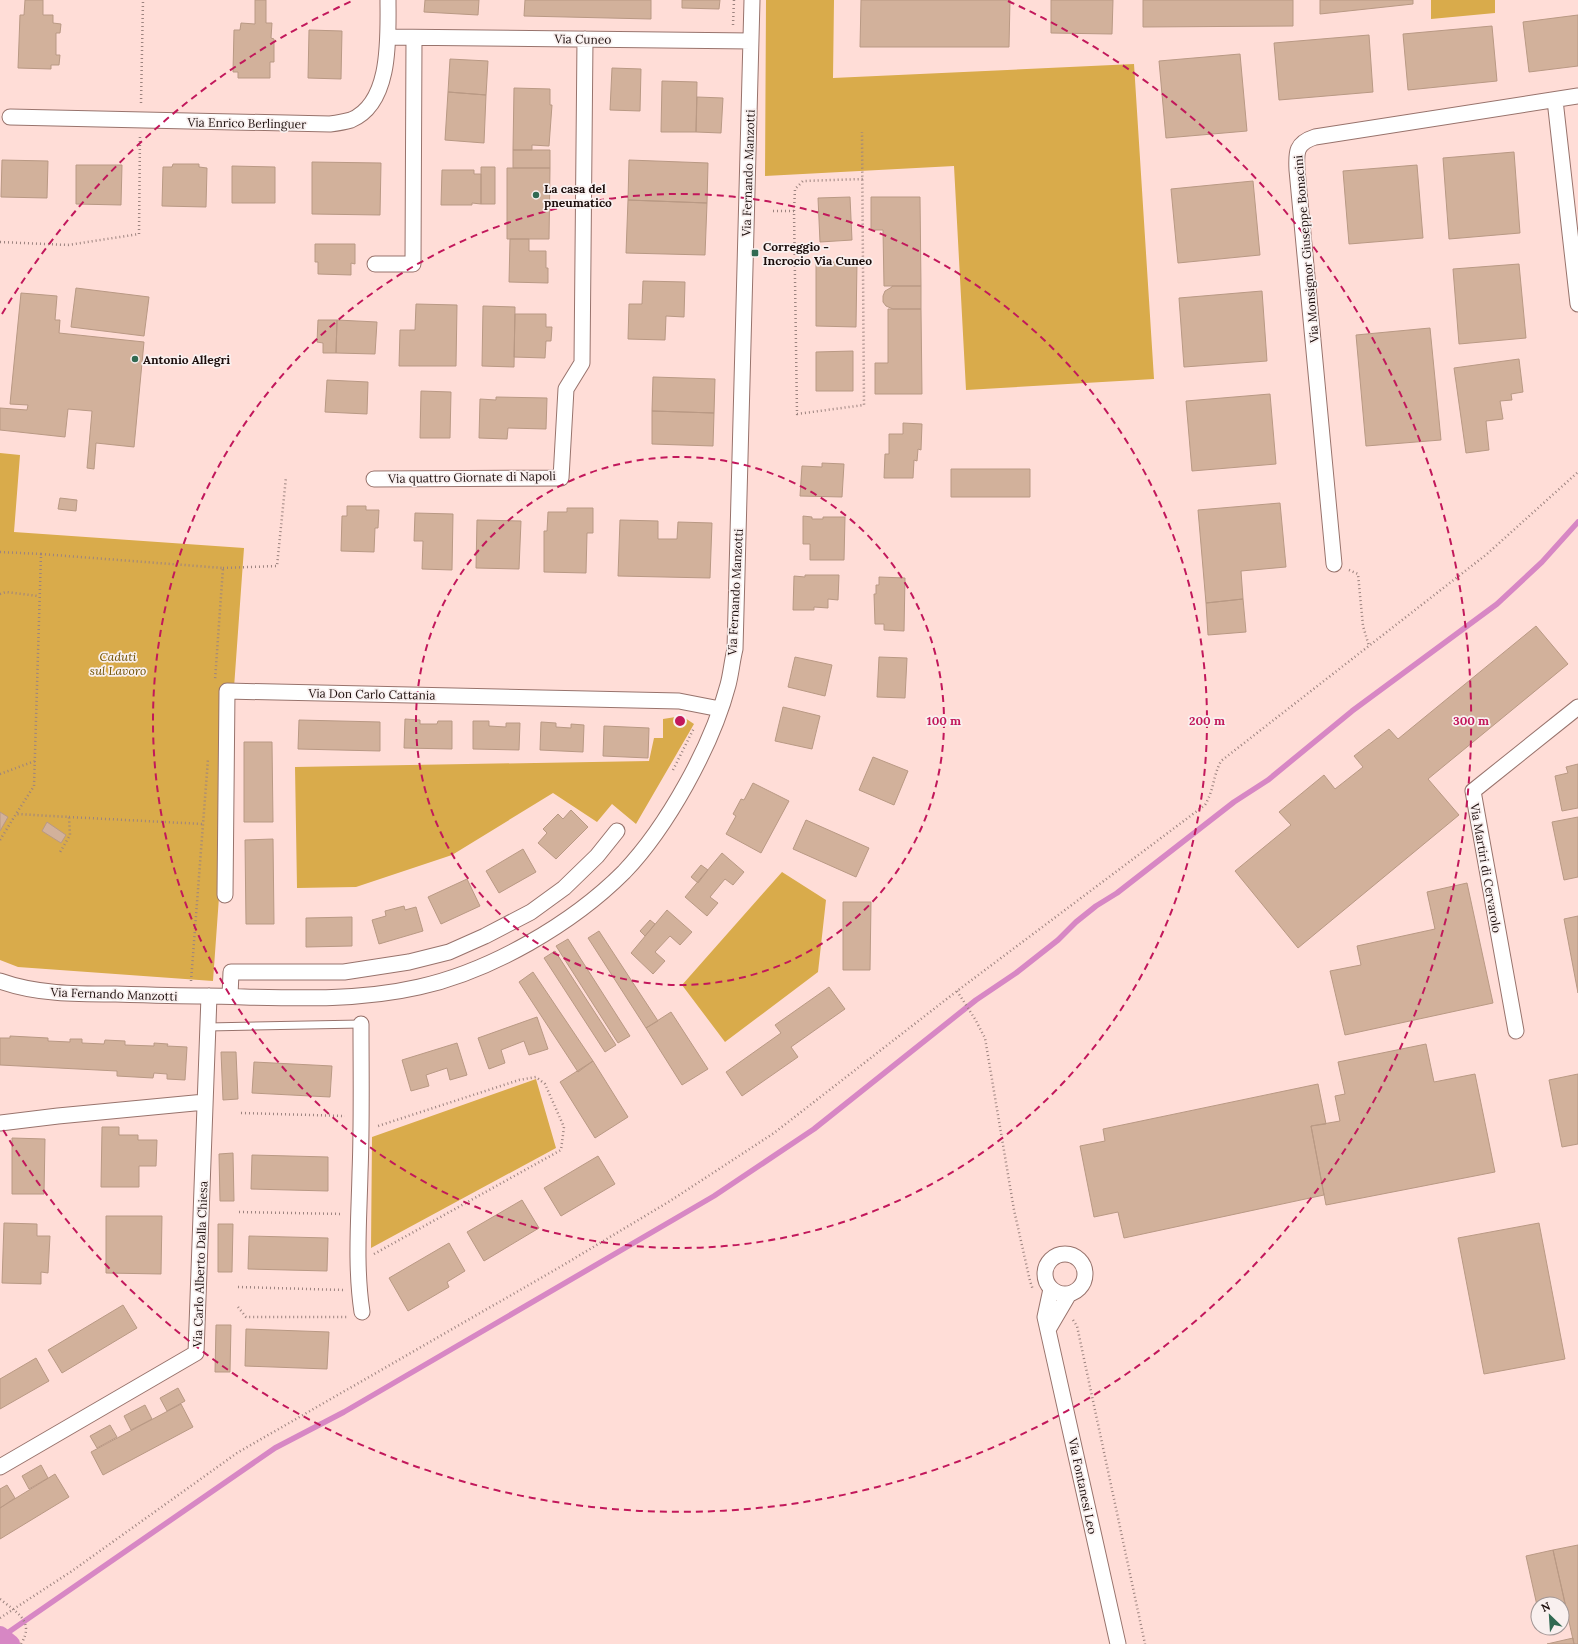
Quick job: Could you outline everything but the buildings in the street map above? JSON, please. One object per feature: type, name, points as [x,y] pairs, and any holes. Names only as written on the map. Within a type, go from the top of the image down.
[{"type":"street","name":"Via Enrico Berlinguer","points":[[10,117],[330,124],[353,119],[371,104],[378,92],[382,80],[388,37],[388,0]]},
{"type":"street","name":"Via Fernando Manzotti","points":[[0,981],[44,992],[190,996],[333,998],[405,990],[451,978],[479,968],[507,956],[533,941],[592,899],[623,872],[645,846],[666,818],[706,745],[728,685],[735,650],[752,0]]},
{"type":"street","name":"Via Cuneo","points":[[388,37],[751,41]]},
{"type":"street","points":[[376,264],[413,264],[414,38]]},
{"type":"street","name":"Via quattro Giornate di Napoli","points":[[374,478],[561,478],[566,389],[582,363],[586,39]]},
{"type":"street","name":"Via Monsignor Giuseppe Bonacini","points":[[1334,564],[1297,166],[1296,154],[1298,148],[1307,139],[1315,137],[1578,96]]},
{"type":"street","points":[[1555,100],[1578,304]]},
{"type":"street","name":"Via Don Carlo Cattania","points":[[225,895],[227,691],[679,701],[720,709]]},
{"type":"street","name":"Via Martiri di Cervarolo","points":[[1516,1031],[1472,791],[1578,707]]},
{"type":"street","points":[[230,996],[231,972],[344,972],[409,962],[449,952],[531,912],[559,892],[597,856],[617,831]]},
{"type":"street","name":"Via Carlo Alberto Dalla Chiesa","points":[[0,1467],[196,1353],[209,996]]},
{"type":"street","points":[[361,1024],[358,1291],[362,1312]]},
{"type":"street","points":[[0,1123],[205,1102]]},
{"type":"street","points":[[1052,1310],[1069,1294],[1078,1289],[1084,1280],[1085,1274],[1080,1260],[1068,1253],[1056,1255],[1045,1267],[1044,1276],[1046,1282],[1052,1289],[1058,1293],[1069,1294]]},
{"type":"street","name":"Via Fontanesi Leo","points":[[1052,1289],[1052,1310],[1045,1317],[1118,1644]]},
{"type":"lane","points":[[208,1027],[361,1024]]},
{"type":"path","points":[[0,242],[68,245],[139,234],[143,0]]},
{"type":"path","points":[[733,41],[734,0]]},
{"type":"path","points":[[862,132],[863,179],[864,405],[797,414],[795,189],[804,181],[863,179]]},
{"type":"path","points":[[773,211],[794,210]]},
{"type":"path","points":[[0,1618],[72,1571],[237,1454],[560,1267],[702,1180],[774,1133],[957,991],[1205,805],[1211,795],[1215,772],[1221,761],[1487,554],[1578,472]]},
{"type":"path","points":[[0,552],[223,568],[277,566],[286,477]]},
{"type":"path","points":[[0,840],[34,786],[40,554]]},
{"type":"path","points":[[214,686],[223,568]]},
{"type":"path","points":[[1358,574],[1363,626],[1369,646]]},
{"type":"path","points":[[0,594],[6,592],[38,596]]},
{"type":"path","points":[[672,774],[705,705]]},
{"type":"path","points":[[190,996],[209,755]]},
{"type":"path","points":[[0,774],[35,761]]},
{"type":"path","points":[[16,814],[203,824]]},
{"type":"path","points":[[59,854],[70,835],[69,817]]},
{"type":"path","points":[[183,979],[199,980]]},
{"type":"path","points":[[957,991],[985,1038],[1014,1210],[1030,1281],[1039,1303],[1052,1310],[1069,1316],[1074,1320],[1077,1326],[1145,1644]]},
{"type":"path","points":[[241,1113],[361,1124],[519,1080],[536,1078],[545,1084],[564,1127],[561,1150],[358,1263]]},
{"type":"path","points":[[239,1212],[359,1214]]},
{"type":"path","points":[[238,1287],[358,1291]]},
{"type":"path","points":[[238,1307],[246,1317],[358,1317],[362,1312]]},
{"type":"path","points":[[0,1599],[18,1614],[27,1625],[27,1631],[21,1644]]},
{"type":"green space","points":[[766,0],[834,0],[833,78],[1134,64],[1154,379],[966,390],[954,166],[765,176]]},
{"type":"green space","points":[[1431,0],[1495,0],[1495,13],[1431,19]]},
{"type":"green space","name":"Caduti sul Lavoro","points":[[0,453],[20,455],[14,532],[244,548],[213,981],[18,967],[0,960]]},
{"type":"green space","points":[[682,716],[694,724],[636,824],[612,804],[597,822],[553,793],[452,855],[356,887],[297,888],[295,767],[649,761],[654,738],[663,738],[663,719]]},
{"type":"green space","points":[[782,872],[826,900],[818,972],[725,1042],[682,985]]},
{"type":"green space","points":[[536,1079],[556,1148],[371,1248],[372,1137]]},
{"type":"waterway","points":[[0,1638],[275,1448],[344,1412],[714,1196],[814,1129],[976,1000],[1016,973],[1058,940],[1076,922],[1096,906],[1117,893],[1234,802],[1268,780],[1352,711],[1497,604],[1542,562],[1578,522]]},
{"type":"waterway","points":[[0,1635],[11,1644]]},
{"type":"place","name":"La casa del pneumatico","points":[[536,195]]},
{"type":"place","name":"Correggio - Incrocio Via Cuneo","points":[[755,253]]},
{"type":"place","name":"Antonio Allegri","points":[[135,359]]}]
